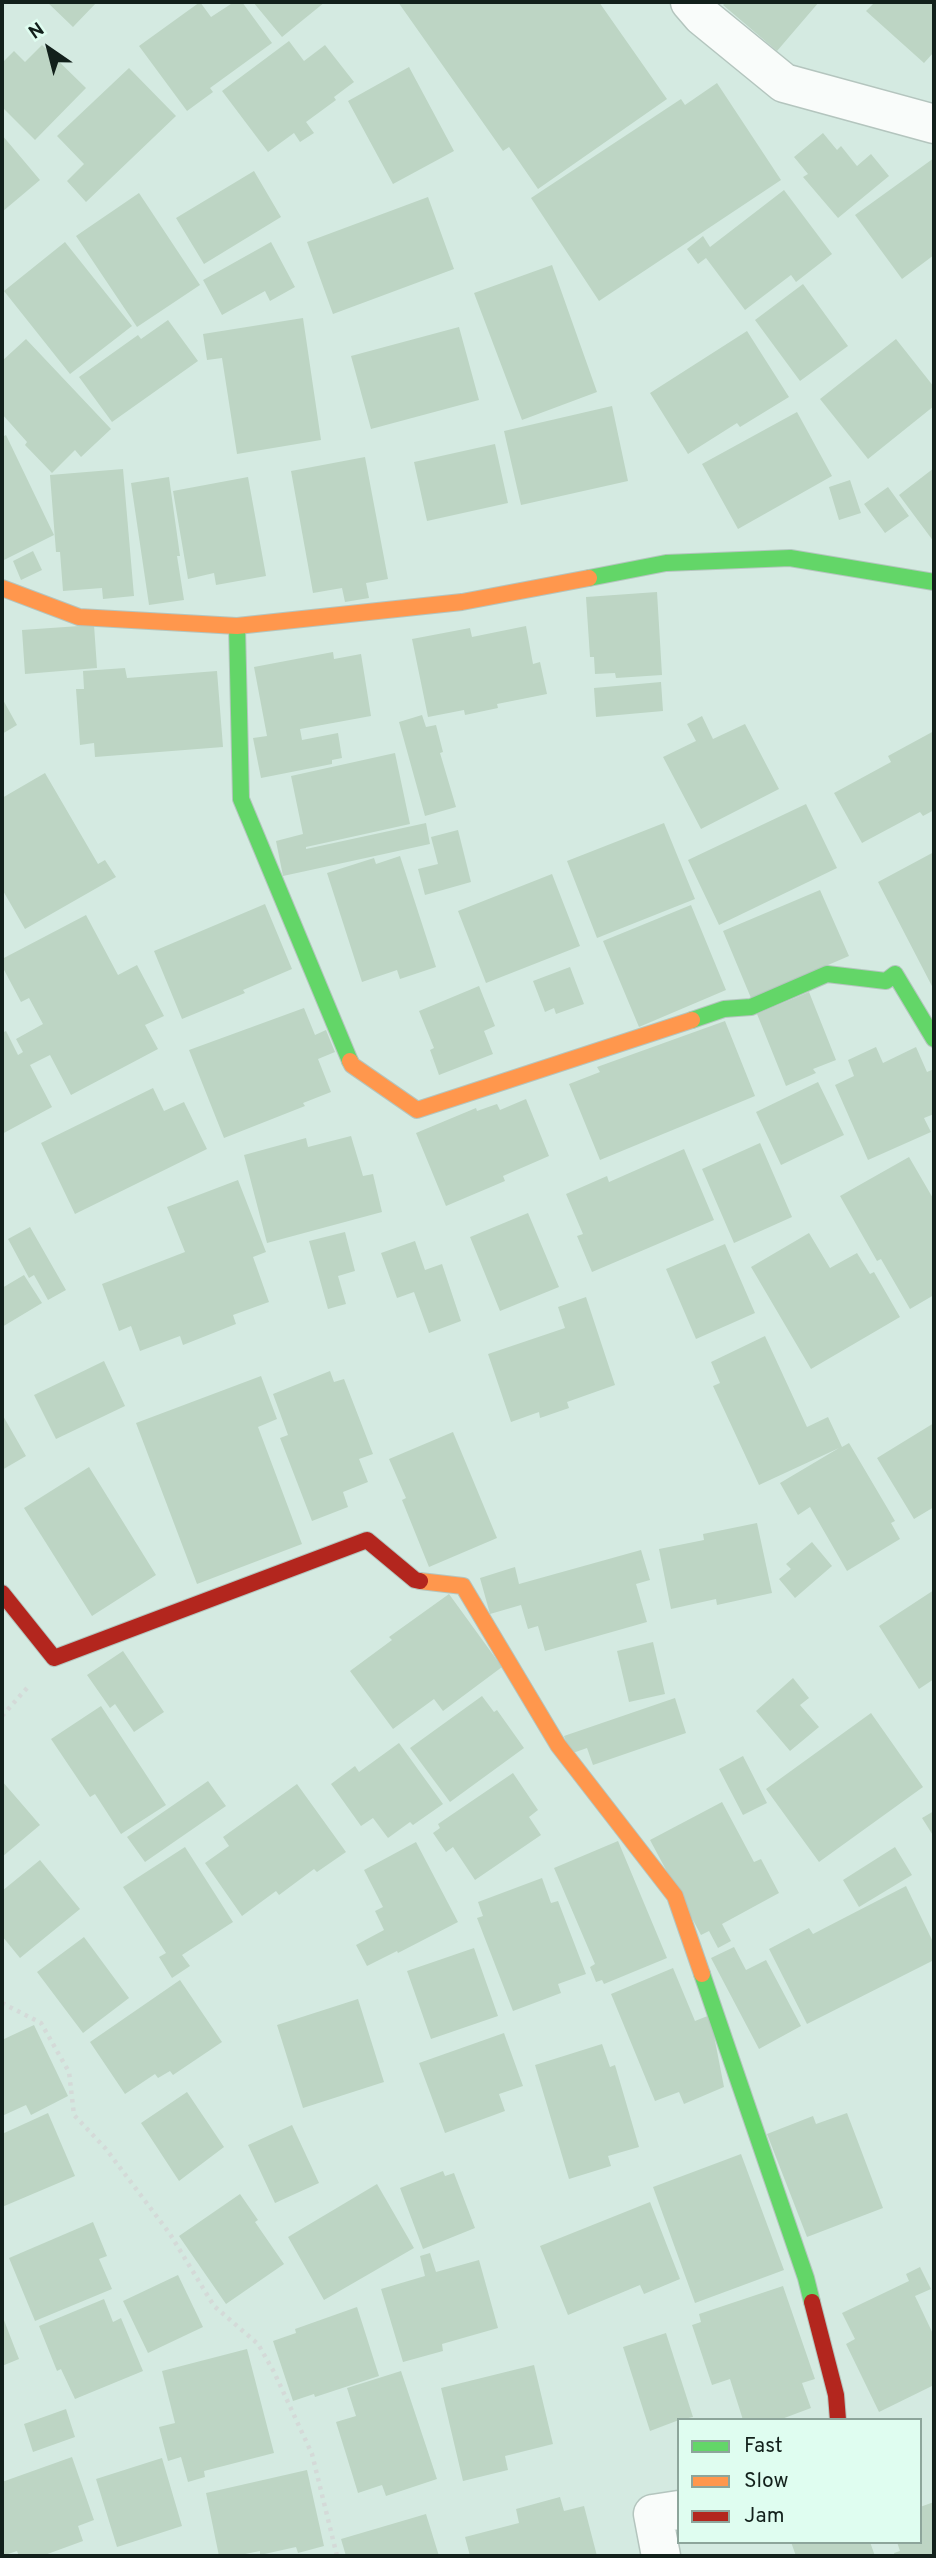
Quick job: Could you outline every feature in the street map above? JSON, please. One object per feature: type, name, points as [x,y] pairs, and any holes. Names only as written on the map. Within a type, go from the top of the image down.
[{"type":"street","points":[[690,2],[702,16],[784,83],[934,124]]},
{"type":"street","points":[[2,588],[79,617],[237,626],[462,602],[666,563],[790,558],[934,582]]},
{"type":"street","points":[[237,626],[241,799],[352,1065],[417,1110],[724,1009],[751,1007],[827,974],[886,981],[895,974],[934,1039]]},
{"type":"street","points":[[2,1594],[54,1658],[367,1540],[415,1580],[463,1586],[558,1745],[675,1896],[806,2278],[836,2395],[838,2418]]},
{"type":"street","points":[[661,2556],[653,2514],[677,2510]]},
{"type":"path","points":[[2,2003],[41,2023],[68,2072],[74,2115],[106,2149],[170,2234],[214,2305],[258,2344],[312,2454],[337,2556]]},
{"type":"building","points":[[47,2],[97,2],[73,27]]},
{"type":"building","points":[[200,2],[211,17],[234,2],[242,2],[272,43],[210,88],[213,92],[187,111],[139,46]]},
{"type":"building","points":[[253,2],[325,2],[282,37]]},
{"type":"building","points":[[398,2],[599,2],[667,99],[538,189],[509,147],[503,151]]},
{"type":"building","points":[[726,2],[819,2],[777,51],[723,5]]},
{"type":"building","points":[[875,2],[934,2],[934,52],[924,63],[866,11]]},
{"type":"building","points":[[289,41],[304,61],[325,45],[354,82],[334,97],[336,100],[306,122],[314,133],[300,142],[294,133],[268,152],[222,91]]},
{"type":"building","points":[[42,45],[86,88],[35,140],[2,107],[2,63],[14,51],[25,62]]},
{"type":"building","points":[[409,67],[454,151],[393,184],[348,101]]},
{"type":"building","points":[[129,68],[176,116],[86,202],[67,181],[84,164],[57,136]]},
{"type":"building","points":[[717,83],[781,180],[599,301],[531,198],[681,99],[685,105]]},
{"type":"building","points":[[823,133],[837,150],[841,146],[857,166],[871,154],[889,176],[838,218],[803,177],[808,174],[794,157]]},
{"type":"building","points":[[2,135],[40,180],[2,212]]},
{"type":"building","points":[[934,158],[934,255],[902,279],[855,215]]},
{"type":"building","points":[[254,171],[281,217],[204,264],[176,218]]},
{"type":"building","points":[[784,190],[832,254],[796,282],[791,275],[745,310],[706,258],[698,264],[687,249],[703,236],[710,247]]},
{"type":"building","points":[[139,193],[200,285],[137,327],[76,236]]},
{"type":"building","points":[[428,197],[454,269],[333,314],[307,242]]},
{"type":"building","points":[[65,242],[132,326],[70,374],[4,291]]},
{"type":"building","points":[[271,242],[295,287],[270,301],[265,291],[222,315],[203,280]]},
{"type":"building","points":[[552,265],[597,392],[522,420],[474,293]]},
{"type":"building","points":[[803,284],[848,346],[800,381],[755,320]]},
{"type":"building","points":[[303,318],[321,440],[237,454],[222,358],[207,360],[203,334]]},
{"type":"building","points":[[168,320],[198,361],[112,422],[79,377],[138,335],[141,339]]},
{"type":"building","points":[[459,327],[479,400],[371,429],[351,356]]},
{"type":"building","points":[[747,331],[789,397],[740,427],[737,423],[688,454],[650,393]]},
{"type":"building","points":[[26,339],[111,429],[81,457],[75,450],[52,473],[25,445],[27,442],[2,414],[2,361]]},
{"type":"building","points":[[896,339],[934,387],[934,406],[868,459],[820,399]]},
{"type":"building","points":[[612,406],[628,481],[521,505],[504,431]]},
{"type":"building","points":[[797,412],[832,476],[738,529],[702,464]]},
{"type":"building","points":[[6,435],[54,535],[2,561],[2,437]]},
{"type":"building","points":[[495,444],[508,503],[427,521],[414,462]]},
{"type":"building","points":[[365,457],[388,579],[366,583],[369,598],[345,602],[342,588],[313,593],[291,471]]},
{"type":"building","points":[[934,468],[934,542],[899,495]]},
{"type":"building","points":[[123,469],[134,596],[103,599],[102,588],[63,591],[60,552],[56,552],[50,475]]},
{"type":"building","points":[[169,477],[184,600],[149,605],[131,483]]},
{"type":"building","points":[[248,477],[266,576],[216,585],[214,573],[188,579],[173,491]]},
{"type":"building","points":[[850,480],[861,513],[839,520],[829,487]]},
{"type":"building","points":[[888,487],[909,516],[885,533],[864,504]]},
{"type":"building","points":[[33,551],[42,570],[21,580],[13,561]]},
{"type":"building","points":[[657,592],[662,675],[616,678],[615,673],[595,674],[594,657],[590,657],[586,597]]},
{"type":"building","points":[[94,625],[97,668],[25,674],[22,630]]},
{"type":"building","points":[[526,626],[533,664],[540,662],[547,694],[497,704],[498,708],[465,715],[464,710],[428,717],[412,639],[470,628],[472,637]]},
{"type":"building","points":[[333,652],[334,659],[361,654],[371,716],[300,729],[302,740],[338,733],[342,758],[332,760],[332,764],[261,778],[253,738],[267,736],[254,667]]},
{"type":"building","points":[[125,668],[127,678],[217,671],[223,747],[95,757],[94,743],[80,745],[76,689],[84,689],[83,671]]},
{"type":"building","points":[[661,682],[663,711],[596,717],[594,688]]},
{"type":"building","points":[[2,698],[17,725],[2,734]]},
{"type":"building","points":[[422,715],[426,727],[436,725],[443,752],[440,753],[456,807],[425,816],[399,722]]},
{"type":"building","points":[[702,716],[713,739],[745,724],[779,789],[701,829],[663,757],[696,741],[687,724]]},
{"type":"building","points":[[934,731],[934,810],[923,816],[920,812],[862,843],[834,793],[891,762],[888,756]]},
{"type":"building","points":[[395,753],[410,824],[306,849],[426,823],[430,844],[283,876],[276,841],[303,834],[291,776]]},
{"type":"building","points":[[45,773],[98,864],[105,860],[116,877],[25,929],[2,889],[2,798]]},
{"type":"building","points":[[806,804],[837,868],[719,925],[688,860]]},
{"type":"building","points":[[664,823],[695,899],[597,938],[567,861]]},
{"type":"building","points":[[458,830],[471,882],[425,895],[418,869],[438,864],[431,837]]},
{"type":"building","points":[[934,852],[934,990],[878,882]]},
{"type":"building","points":[[400,856],[436,967],[400,979],[397,970],[362,982],[327,873],[374,858],[376,864]]},
{"type":"building","points":[[552,874],[580,946],[486,983],[458,911]]},
{"type":"building","points":[[820,890],[849,956],[751,998],[723,931]]},
{"type":"building","points":[[265,904],[292,969],[243,990],[245,993],[182,1019],[154,951]]},
{"type":"building","points":[[691,905],[726,990],[639,1027],[603,941]]},
{"type":"building","points":[[86,915],[118,975],[137,965],[164,1016],[145,1025],[158,1049],[71,1095],[50,1055],[30,1065],[52,1107],[2,1134],[2,1033],[6,1031],[18,1055],[23,1052],[16,1039],[43,1024],[29,998],[21,1002],[2,966],[2,959]]},
{"type":"building","points":[[570,967],[584,1004],[556,1014],[554,1008],[545,1012],[533,981]]},
{"type":"building","points":[[479,986],[495,1026],[484,1031],[493,1054],[439,1075],[430,1050],[434,1048],[419,1011]]},
{"type":"building","points":[[809,992],[836,1060],[813,1069],[816,1073],[786,1086],[757,1014]]},
{"type":"building","points":[[304,1008],[315,1035],[326,1030],[335,1052],[318,1059],[331,1092],[303,1103],[305,1106],[224,1138],[189,1050]]},
{"type":"building","points":[[725,1021],[755,1096],[600,1160],[569,1084],[600,1072],[597,1067]]},
{"type":"building","points":[[876,1047],[883,1063],[916,1047],[927,1072],[934,1069],[934,1114],[924,1118],[931,1132],[868,1160],[835,1085],[854,1076],[848,1060]]},
{"type":"building","points":[[818,1082],[844,1135],[781,1165],[756,1112]]},
{"type":"building","points":[[153,1088],[164,1111],[184,1102],[207,1149],[75,1214],[41,1143]]},
{"type":"building","points":[[526,1099],[549,1156],[503,1176],[505,1181],[446,1206],[416,1133],[476,1108],[477,1111],[497,1104],[500,1110]]},
{"type":"building","points":[[351,1136],[363,1176],[373,1174],[382,1212],[267,1243],[244,1155],[306,1138],[308,1147]]},
{"type":"building","points":[[760,1143],[792,1217],[734,1243],[702,1169]]},
{"type":"building","points":[[684,1149],[714,1220],[592,1272],[577,1236],[583,1234],[566,1194],[607,1176],[609,1182]]},
{"type":"building","points":[[909,1157],[934,1200],[934,1295],[910,1309],[881,1259],[877,1261],[840,1196]]},
{"type":"building","points":[[238,1180],[266,1252],[253,1257],[269,1302],[233,1315],[236,1324],[183,1345],[180,1336],[140,1351],[131,1326],[119,1331],[102,1284],[185,1252],[167,1207]]},
{"type":"building","points":[[528,1213],[559,1287],[500,1311],[470,1237]]},
{"type":"building","points":[[30,1227],[66,1290],[48,1300],[34,1275],[29,1278],[8,1239]]},
{"type":"building","points":[[345,1232],[355,1271],[338,1276],[346,1304],[328,1309],[309,1241]]},
{"type":"building","points":[[809,1233],[830,1268],[857,1253],[870,1274],[874,1272],[900,1317],[811,1369],[751,1267]]},
{"type":"building","points":[[415,1241],[425,1270],[442,1264],[461,1321],[429,1333],[414,1292],[397,1298],[381,1253]]},
{"type":"building","points":[[725,1244],[755,1313],[696,1339],[666,1269]]},
{"type":"building","points":[[24,1275],[42,1303],[2,1327],[2,1288]]},
{"type":"building","points":[[586,1297],[615,1385],[567,1402],[569,1408],[540,1418],[539,1412],[511,1422],[488,1354],[565,1328],[558,1307]]},
{"type":"building","points":[[765,1336],[807,1427],[828,1417],[842,1447],[849,1443],[895,1521],[891,1523],[900,1539],[847,1571],[810,1507],[798,1515],[780,1483],[839,1448],[759,1485],[713,1386],[720,1383],[711,1362]]},
{"type":"building","points":[[104,1361],[125,1406],[56,1439],[34,1395]]},
{"type":"building","points":[[330,1371],[334,1382],[344,1379],[373,1454],[359,1459],[368,1482],[343,1492],[348,1507],[312,1521],[280,1438],[288,1435],[273,1394]]},
{"type":"building","points":[[261,1376],[277,1419],[258,1427],[302,1544],[197,1584],[136,1423]]},
{"type":"building","points":[[2,1414],[26,1456],[2,1470]]},
{"type":"building","points":[[934,1423],[934,1507],[914,1519],[877,1458]]},
{"type":"building","points":[[453,1432],[497,1538],[429,1567],[402,1500],[406,1498],[389,1459]]},
{"type":"building","points":[[89,1467],[156,1575],[92,1616],[24,1508]]},
{"type":"building","points":[[757,1523],[772,1593],[717,1605],[716,1599],[671,1609],[659,1549],[704,1540],[703,1534]]},
{"type":"building","points":[[812,1542],[832,1566],[795,1598],[779,1579],[791,1569],[786,1564]]},
{"type":"building","points":[[641,1550],[650,1580],[636,1584],[647,1622],[545,1651],[538,1626],[528,1629],[521,1605],[490,1614],[480,1578],[515,1567],[519,1584]]},
{"type":"building","points":[[934,1590],[934,1679],[919,1689],[879,1626]]},
{"type":"building","points":[[449,1594],[502,1667],[443,1711],[434,1699],[393,1729],[350,1671],[392,1640],[389,1637]]},
{"type":"building","points":[[653,1642],[665,1694],[629,1702],[617,1651]]},
{"type":"building","points":[[123,1651],[164,1712],[134,1732],[115,1704],[110,1708],[87,1675]]},
{"type":"building","points":[[793,1678],[809,1698],[800,1705],[819,1727],[790,1751],[756,1711]]},
{"type":"building","points":[[482,1696],[494,1712],[497,1710],[524,1748],[450,1802],[410,1748]]},
{"type":"building","points":[[675,1698],[686,1733],[593,1765],[587,1748],[570,1754],[564,1736]]},
{"type":"building","points":[[101,1706],[166,1805],[121,1834],[95,1794],[90,1797],[51,1739]]},
{"type":"building","points":[[871,1713],[923,1787],[819,1862],[766,1789]]},
{"type":"building","points":[[399,1743],[443,1804],[388,1838],[373,1818],[361,1826],[331,1784],[355,1766],[359,1772]]},
{"type":"building","points":[[743,1756],[767,1803],[743,1815],[719,1769]]},
{"type":"building","points":[[513,1773],[538,1810],[529,1817],[541,1835],[475,1880],[453,1847],[446,1852],[433,1833],[440,1828],[438,1824]]},
{"type":"building","points":[[2,1781],[40,1825],[2,1857]]},
{"type":"building","points":[[208,1781],[226,1806],[145,1862],[127,1837]]},
{"type":"building","points":[[297,1784],[346,1852],[317,1872],[314,1869],[279,1895],[276,1891],[242,1916],[205,1863],[229,1846],[223,1837]]},
{"type":"building","points":[[722,1802],[754,1862],[761,1859],[779,1893],[722,1924],[731,1941],[718,1948],[709,1931],[701,1935],[650,1840]]},
{"type":"building","points":[[934,1811],[934,1837],[922,1818]]},
{"type":"building","points":[[618,1841],[667,1958],[604,1984],[602,1980],[596,1982],[590,1967],[595,1964],[554,1868]]},
{"type":"building","points":[[416,1842],[458,1922],[367,1966],[356,1945],[384,1930],[375,1911],[383,1907],[364,1870]]},
{"type":"building","points":[[185,1847],[233,1922],[182,1955],[190,1966],[172,1978],[159,1957],[166,1953],[123,1887]]},
{"type":"building","points":[[895,1847],[912,1875],[859,1907],[843,1880]]},
{"type":"building","points":[[40,1860],[80,1909],[20,1958],[2,1936],[2,1891]]},
{"type":"building","points":[[542,1878],[551,1903],[558,1901],[586,1974],[558,1984],[561,1993],[513,2011],[477,1918],[483,1916],[478,1902]]},
{"type":"building","points":[[906,1886],[934,1944],[934,1960],[807,2024],[769,1949],[809,1928],[813,1934]]},
{"type":"building","points":[[84,1937],[129,1998],[83,2033],[37,1972]]},
{"type":"building","points":[[734,1947],[746,1970],[766,1960],[801,2026],[759,2049],[711,1958]]},
{"type":"building","points":[[474,1948],[498,2016],[431,2039],[407,1971]]},
{"type":"building","points":[[673,1968],[695,2021],[710,2015],[724,2087],[684,2104],[679,2092],[655,2101],[611,1994]]},
{"type":"building","points":[[180,1980],[222,2042],[173,2075],[170,2071],[158,2078],[155,2074],[125,2094],[90,2042]]},
{"type":"building","points":[[358,1999],[384,2082],[303,2108],[277,2025]]},
{"type":"building","points":[[34,2025],[68,2096],[31,2115],[26,2105],[2,2116],[2,2040]]},
{"type":"building","points":[[504,2033],[523,2086],[499,2094],[505,2111],[445,2133],[419,2063]]},
{"type":"building","points":[[602,2044],[610,2067],[615,2065],[639,2147],[608,2156],[611,2166],[569,2179],[535,2065]]},
{"type":"building","points":[[187,2092],[224,2147],[179,2181],[141,2123]]},
{"type":"building","points":[[48,2113],[75,2176],[2,2207],[2,2134]]},
{"type":"building","points":[[847,2113],[883,2208],[807,2237],[767,2134],[813,2116],[816,2124]]},
{"type":"building","points":[[292,2125],[319,2183],[275,2203],[248,2145]]},
{"type":"building","points":[[741,2154],[784,2270],[695,2303],[653,2187]]},
{"type":"building","points":[[443,2171],[445,2176],[454,2173],[475,2228],[423,2249],[400,2188]]},
{"type":"building","points":[[377,2184],[414,2248],[324,2300],[288,2237]]},
{"type":"building","points":[[240,2194],[258,2220],[255,2222],[284,2264],[226,2304],[179,2236]]},
{"type":"building","points":[[650,2202],[680,2279],[644,2294],[640,2285],[568,2315],[540,2246]]},
{"type":"building","points":[[93,2222],[107,2256],[99,2259],[112,2289],[35,2321],[9,2258]]},
{"type":"building","points":[[430,2253],[436,2272],[479,2260],[498,2328],[442,2344],[443,2351],[403,2362],[381,2289],[425,2276],[420,2256]]},
{"type":"building","points":[[920,2267],[931,2289],[915,2296],[934,2336],[934,2385],[879,2412],[846,2344],[855,2339],[842,2313],[909,2281],[906,2274]]},
{"type":"building","points":[[178,2275],[203,2327],[148,2353],[123,2301]]},
{"type":"building","points":[[783,2286],[815,2379],[802,2383],[811,2408],[784,2418],[742,2418],[730,2379],[712,2385],[692,2325],[701,2322],[699,2314]]},
{"type":"building","points":[[104,2299],[113,2322],[121,2318],[143,2371],[75,2399],[61,2369],[57,2371],[39,2326]]},
{"type":"building","points":[[357,2307],[379,2376],[315,2397],[314,2394],[293,2401],[273,2341],[296,2333],[295,2329]]},
{"type":"building","points":[[2,2315],[19,2359],[2,2366]]},
{"type":"building","points":[[666,2333],[693,2417],[677,2418],[677,2421],[650,2431],[623,2347]]},
{"type":"building","points":[[247,2349],[274,2453],[204,2471],[205,2477],[188,2482],[181,2457],[168,2461],[159,2427],[175,2423],[162,2371]]},
{"type":"building","points":[[534,2365],[553,2444],[505,2456],[508,2470],[463,2481],[441,2388]]},
{"type":"building","points":[[401,2371],[437,2479],[386,2496],[382,2485],[358,2493],[336,2422],[356,2416],[347,2388]]},
{"type":"building","points":[[66,2409],[75,2437],[33,2452],[24,2424]]},
{"type":"building","points":[[72,2457],[94,2520],[78,2526],[83,2541],[42,2556],[19,2556],[17,2551],[2,2556],[2,2482]]},
{"type":"building","points":[[162,2458],[182,2526],[117,2547],[96,2479]]},
{"type":"building","points":[[307,2470],[324,2546],[298,2553],[296,2547],[260,2555],[260,2551],[219,2556],[206,2493]]},
{"type":"building","points":[[560,2497],[564,2511],[584,2506],[597,2556],[470,2556],[465,2537],[519,2523],[516,2509]]},
{"type":"building","points":[[934,2502],[934,2556],[895,2556],[894,2553],[900,2551],[898,2544],[922,2544],[922,2506]]},
{"type":"building","points":[[426,2514],[439,2556],[346,2556],[341,2539]]},
{"type":"building","points":[[792,2544],[871,2544],[875,2556],[796,2556]]},
{"type":"traffic: fast","points":[[589,578],[666,563],[790,558],[934,582]]},
{"type":"traffic: fast","points":[[237,626],[241,799],[350,1061]]},
{"type":"traffic: fast","points":[[692,1020],[724,1009],[751,1007],[827,974],[886,981],[895,974],[934,1039]]},
{"type":"traffic: fast","points":[[702,1974],[812,2302]]},
{"type":"traffic: slow","points":[[2,588],[79,617],[237,626],[462,602],[589,578]]},
{"type":"traffic: slow","points":[[350,1061],[417,1110],[692,1020]]},
{"type":"traffic: slow","points":[[420,1581],[463,1586],[558,1745],[675,1896],[702,1974]]},
{"type":"traffic: jam","points":[[2,1593],[54,1658],[367,1540],[415,1580],[420,1581]]},
{"type":"traffic: jam","points":[[812,2302],[836,2395],[838,2418]]}]
